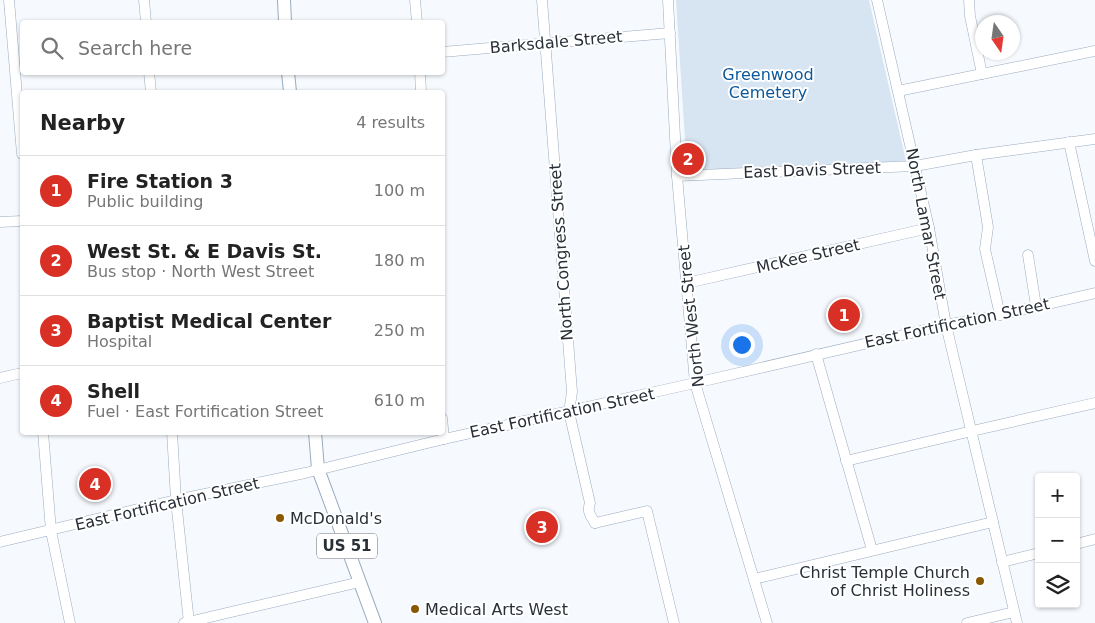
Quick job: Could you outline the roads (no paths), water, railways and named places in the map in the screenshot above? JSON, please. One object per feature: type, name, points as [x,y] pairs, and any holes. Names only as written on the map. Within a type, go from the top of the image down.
[{"type":"main road","points":[[284,0],[285,20]]},
{"type":"main road","points":[[288,75],[290,90]]},
{"type":"main road","name":"US 51","points":[[315,435],[318,468],[375,623]]},
{"type":"street","points":[[9,0],[20,130]]},
{"type":"street","points":[[144,0],[146,20]]},
{"type":"street","points":[[415,0],[417,20]]},
{"type":"street","name":"North Congress Street","points":[[542,0],[572,392],[569,412],[590,503],[588,508],[589,515],[595,522],[647,511],[674,623]]},
{"type":"street","name":"North West Street","points":[[668,0],[677,176],[695,383],[767,623]]},
{"type":"street","name":"North Lamar Street","points":[[877,0],[930,228],[946,325],[1017,623]]},
{"type":"street","points":[[969,0],[970,16],[982,74]]},
{"type":"street","name":"Barksdale Street","points":[[445,52],[670,33]]},
{"type":"street","points":[[898,91],[1095,51]]},
{"type":"street","points":[[150,75],[151,90]]},
{"type":"street","points":[[420,75],[421,90]]},
{"type":"street","name":"East Davis Street","points":[[677,176],[915,166],[976,154],[1095,138]]},
{"type":"street","points":[[1069,142],[1095,261]]},
{"type":"street","points":[[976,154],[988,227],[985,249],[1000,315]]},
{"type":"street","points":[[0,222],[20,221]]},
{"type":"street","name":"McKee Street","points":[[687,283],[930,228]]},
{"type":"street","points":[[1028,255],[1036,306]]},
{"type":"street","name":"East Fortification Street","points":[[0,542],[816,354],[1095,293]]},
{"type":"street","points":[[816,354],[872,550]]},
{"type":"street","points":[[0,378],[20,373]]},
{"type":"street","points":[[846,461],[1095,403]]},
{"type":"street","points":[[42,435],[51,531],[70,623]]},
{"type":"street","points":[[172,435],[186,622],[360,582]]},
{"type":"street","points":[[444,435],[444,439]]},
{"type":"street","points":[[754,579],[993,522]]},
{"type":"street","points":[[1080,543],[1095,539]]},
{"type":"street","points":[[1002,562],[1035,554]]},
{"type":"street","points":[[967,623],[1014,612]]},
{"type":"place","name":"West St. & E Davis St.","points":[[688,159]]},
{"type":"place","name":"Fire Station 3","points":[[844,315]]},
{"type":"place","name":"Shell","points":[[95,484]]},
{"type":"place","name":"McDonald's","points":[[280,518]]},
{"type":"place","name":"Baptist Medical Center","points":[[542,527]]},
{"type":"place","name":"Christ Temple Church of Christ Holiness","points":[[980,581]]},
{"type":"place","name":"Medical Arts West","points":[[415,609]]},
{"type":"park label","name":"Greenwood Cemetery","points":[[768,83]]}]
